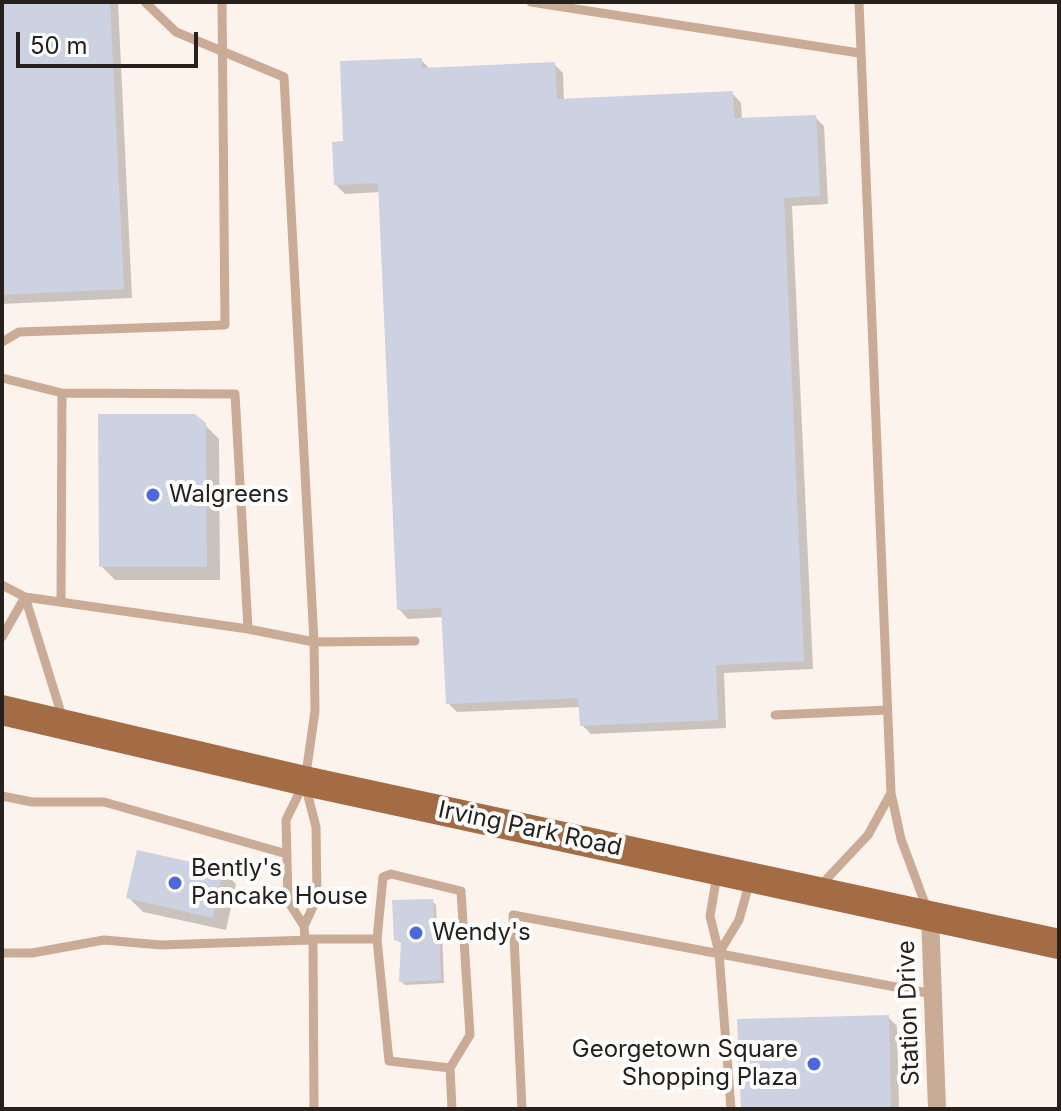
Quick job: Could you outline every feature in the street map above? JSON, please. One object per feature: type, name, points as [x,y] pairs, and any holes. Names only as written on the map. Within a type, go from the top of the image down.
[{"type":"main road","name":"Irving Park Road","points":[[2,710],[305,781],[1059,944]]},
{"type":"street","name":"Station Drive","points":[[930,916],[937,1109]]},
{"type":"lane","points":[[145,2],[176,32],[284,77],[315,711],[305,781],[286,820],[288,901],[309,939],[314,1109]]},
{"type":"lane","points":[[2,342],[19,332],[225,325],[222,2]]},
{"type":"lane","points":[[531,2],[859,53]]},
{"type":"lane","points":[[859,2],[891,793],[901,839],[930,916]]},
{"type":"lane","points":[[2,378],[62,393],[235,394],[248,629]]},
{"type":"lane","points":[[61,602],[62,393]]},
{"type":"lane","points":[[2,585],[25,597],[248,629],[314,642],[415,641]]},
{"type":"lane","points":[[2,637],[25,597]]},
{"type":"lane","points":[[25,597],[64,724]]},
{"type":"lane","points":[[775,715],[887,710]]},
{"type":"lane","points":[[304,926],[317,898],[316,827],[305,781]]},
{"type":"lane","points":[[816,891],[868,835],[891,793]]},
{"type":"lane","points":[[2,796],[32,802],[104,802],[287,854]]},
{"type":"lane","points":[[718,869],[710,916],[719,953],[731,1109]]},
{"type":"lane","points":[[450,1068],[389,1061],[377,939],[383,877],[391,874],[461,891],[470,1035],[450,1068],[452,1109]]},
{"type":"lane","points":[[719,953],[739,920],[751,877]]},
{"type":"lane","points":[[522,1109],[513,915],[933,994]]},
{"type":"lane","points":[[2,953],[32,953],[104,940],[161,945],[377,939]]},
{"type":"building","points":[[2,2],[110,2],[124,289],[2,295]]},
{"type":"building","points":[[422,58],[422,68],[555,62],[557,99],[733,91],[734,118],[816,115],[820,196],[784,198],[804,661],[716,665],[718,720],[580,726],[578,698],[446,704],[441,608],[397,610],[378,183],[334,185],[332,142],[343,141],[340,61]]},
{"type":"building","name":"Walgreens","points":[[98,414],[195,414],[206,423],[207,567],[99,567]]},
{"type":"building","name":"Bently's Pancake House","points":[[137,850],[223,869],[213,918],[126,898]]},
{"type":"building","name":"Wendy's","points":[[433,899],[434,926],[439,926],[441,980],[399,982],[401,941],[394,940],[392,900]]},
{"type":"building","name":"Georgetown Square Shopping Plaza","points":[[889,1015],[891,1109],[741,1109],[737,1019]]},
{"type":"place","name":"Walgreens","points":[[153,495]]},
{"type":"place","name":"Bently's Pancake House","points":[[175,883]]},
{"type":"place","name":"Wendy's","points":[[416,933]]},
{"type":"place","name":"Georgetown Square Shopping Plaza","points":[[814,1064]]}]
